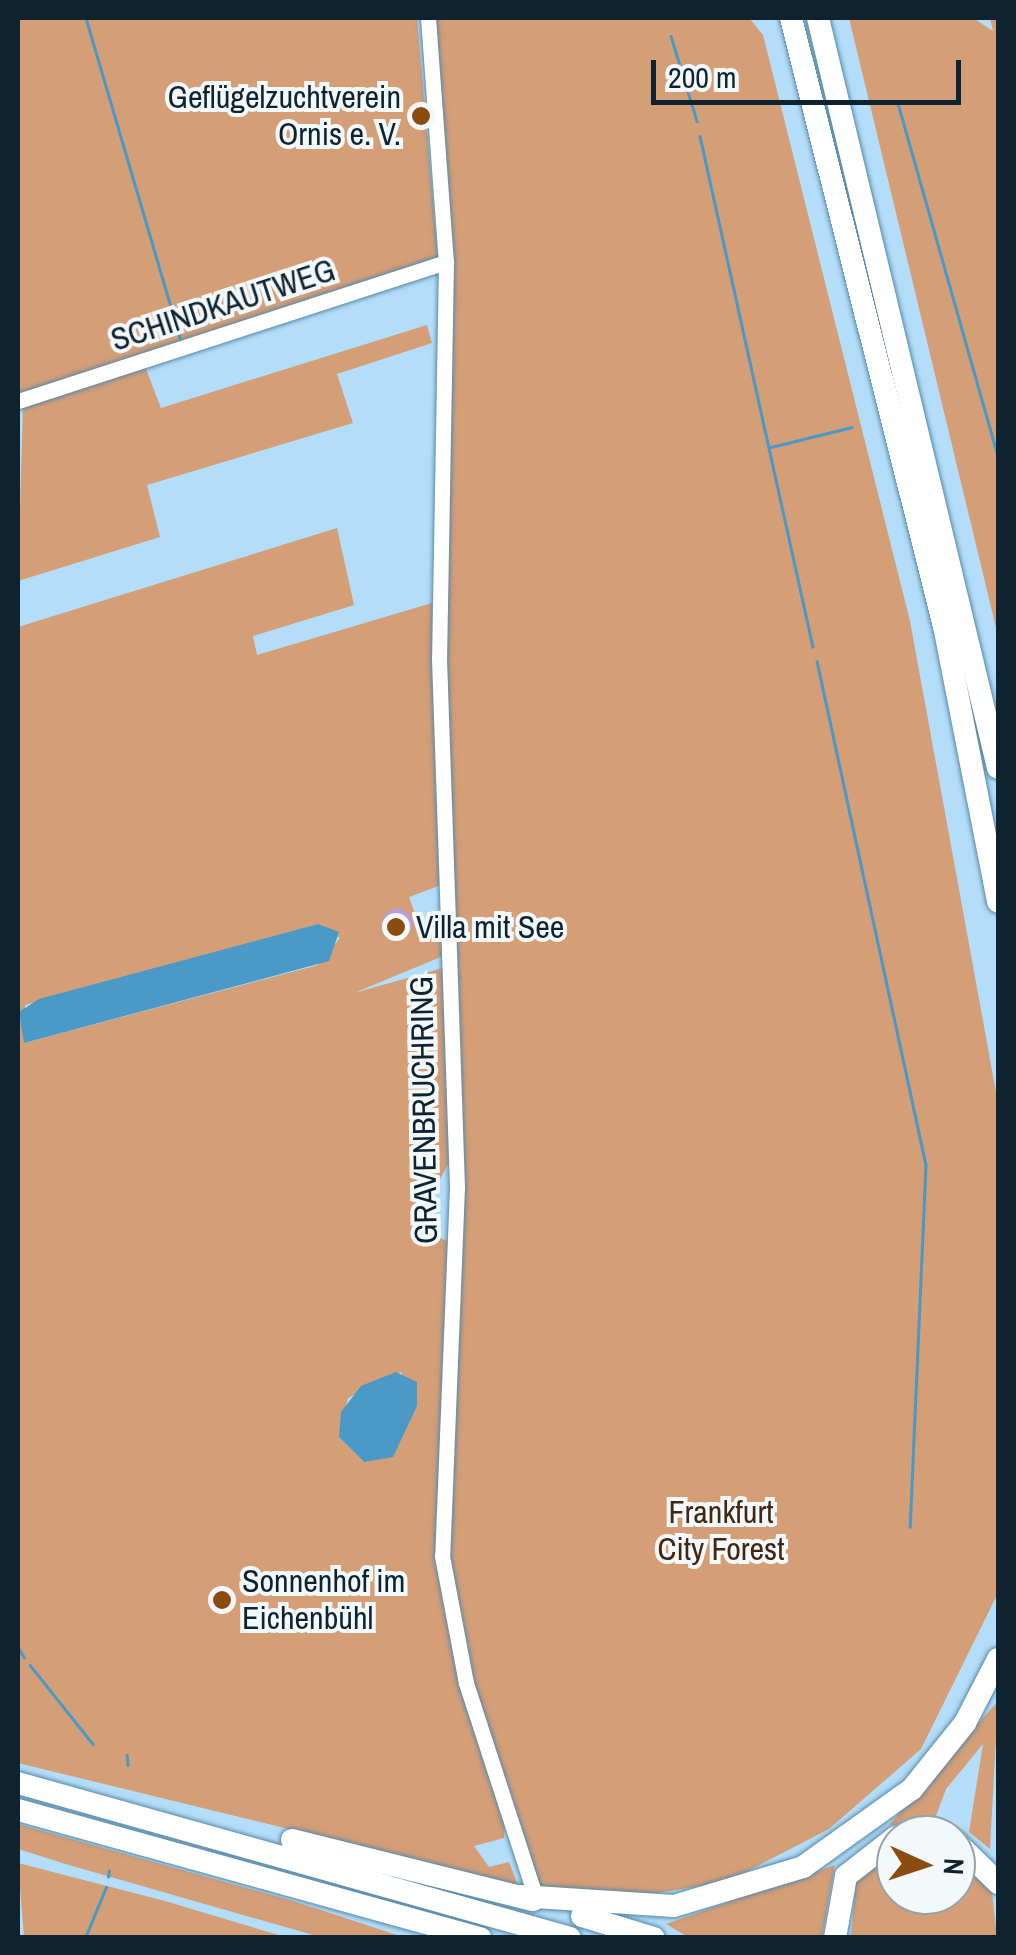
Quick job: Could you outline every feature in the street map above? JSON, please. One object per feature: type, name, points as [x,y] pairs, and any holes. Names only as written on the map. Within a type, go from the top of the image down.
[{"type":"highway","points":[[792,18],[944,626],[998,902]]},
{"type":"highway","points":[[818,18],[998,768]]},
{"type":"highway","points":[[18,1783],[190,1824],[526,1892],[674,1906],[750,1889],[820,1859],[924,1776],[998,1659]]},
{"type":"highway","points":[[18,1810],[272,1876],[480,1938]]},
{"type":"highway","points":[[190,1824],[570,1938]]},
{"type":"highway","points":[[834,1938],[846,1876],[876,1853]]},
{"type":"highway","points":[[976,1862],[998,1883]]},
{"type":"highway","points":[[272,1876],[434,1938]]},
{"type":"highway","points":[[526,1892],[654,1938]]},
{"type":"street","name":"GRAVENBRUCHRING","points":[[428,18],[446,262],[439,658],[457,1187],[442,1556],[466,1683],[526,1892]]},
{"type":"street","name":"SCHINDKAUTWEG","points":[[18,401],[446,262]]},
{"type":"green space","points":[[18,18],[417,18],[438,258],[18,395]]},
{"type":"green space","name":"Frankfurt City Forest","points":[[433,18],[749,18],[763,35],[910,621],[998,1103],[998,1593],[921,1749],[829,1829],[726,1882],[651,1894],[542,1891],[480,1713],[447,1570],[461,1191],[445,614],[451,279]]},
{"type":"green space","points":[[849,18],[973,18],[993,31],[990,18],[998,18],[998,636]]},
{"type":"green space","points":[[427,325],[432,343],[337,374],[353,423],[147,485],[160,537],[18,581],[23,403],[144,364],[161,408]]},
{"type":"green space","points":[[337,528],[354,605],[253,636],[257,655],[432,603],[441,885],[409,897],[423,936],[442,927],[443,956],[354,993],[443,968],[452,1157],[415,1225],[451,1243],[436,1532],[506,1814],[504,1838],[474,1846],[489,1867],[509,1862],[518,1885],[18,1763],[18,627]],"holes":[[[318,924],[340,938],[318,965],[24,1043],[25,1005]],[[401,1372],[417,1406],[364,1462],[339,1437],[348,1398]]]},
{"type":"green space","points":[[998,1701],[990,1849],[976,1838],[976,1815],[972,1815],[983,1744],[946,1789],[936,1815],[898,1815]]},
{"type":"green space","points":[[18,1824],[293,1901],[403,1937],[320,1937],[69,1865],[18,1849]]},
{"type":"green space","points":[[18,1863],[165,1901],[285,1937],[24,1937]]},
{"type":"green space","points":[[835,1865],[822,1937],[688,1937],[666,1924]]},
{"type":"green space","points":[[876,1866],[876,1915],[976,1915],[976,1876],[992,1892],[997,1937],[851,1937],[856,1882]]},
{"type":"water","points":[[318,924],[339,932],[329,961],[24,1043],[19,1012],[39,999]]},
{"type":"water","points":[[396,1372],[417,1382],[417,1406],[393,1457],[364,1462],[339,1437],[341,1412],[361,1386]]},
{"type":"building","name":"Villa mit See","points":[[397,909],[411,918],[412,924],[403,938],[397,939],[383,930],[382,924],[391,910]]},
{"type":"waterway","points":[[86,18],[181,341]]},
{"type":"waterway","points":[[671,36],[697,121]]},
{"type":"waterway","points":[[898,103],[998,456]]},
{"type":"waterway","points":[[700,136],[813,647]]},
{"type":"waterway","points":[[771,447],[852,427]]},
{"type":"waterway","points":[[817,661],[926,1165],[910,1527]]},
{"type":"waterway","points":[[18,1647],[24,1657]]},
{"type":"waterway","points":[[30,1665],[93,1744]]},
{"type":"waterway","points":[[127,1755],[128,1765]]},
{"type":"waterway","points":[[108,1877],[109,1871]]},
{"type":"waterway","points":[[85,1938],[106,1887]]},
{"type":"place","name":"Geflügelzuchtverein Ornis e. V.","points":[[421,116]]},
{"type":"place","name":"Villa mit See","points":[[396,927]]},
{"type":"place","name":"Sonnenhof im Eichenbühl","points":[[222,1600]]}]
